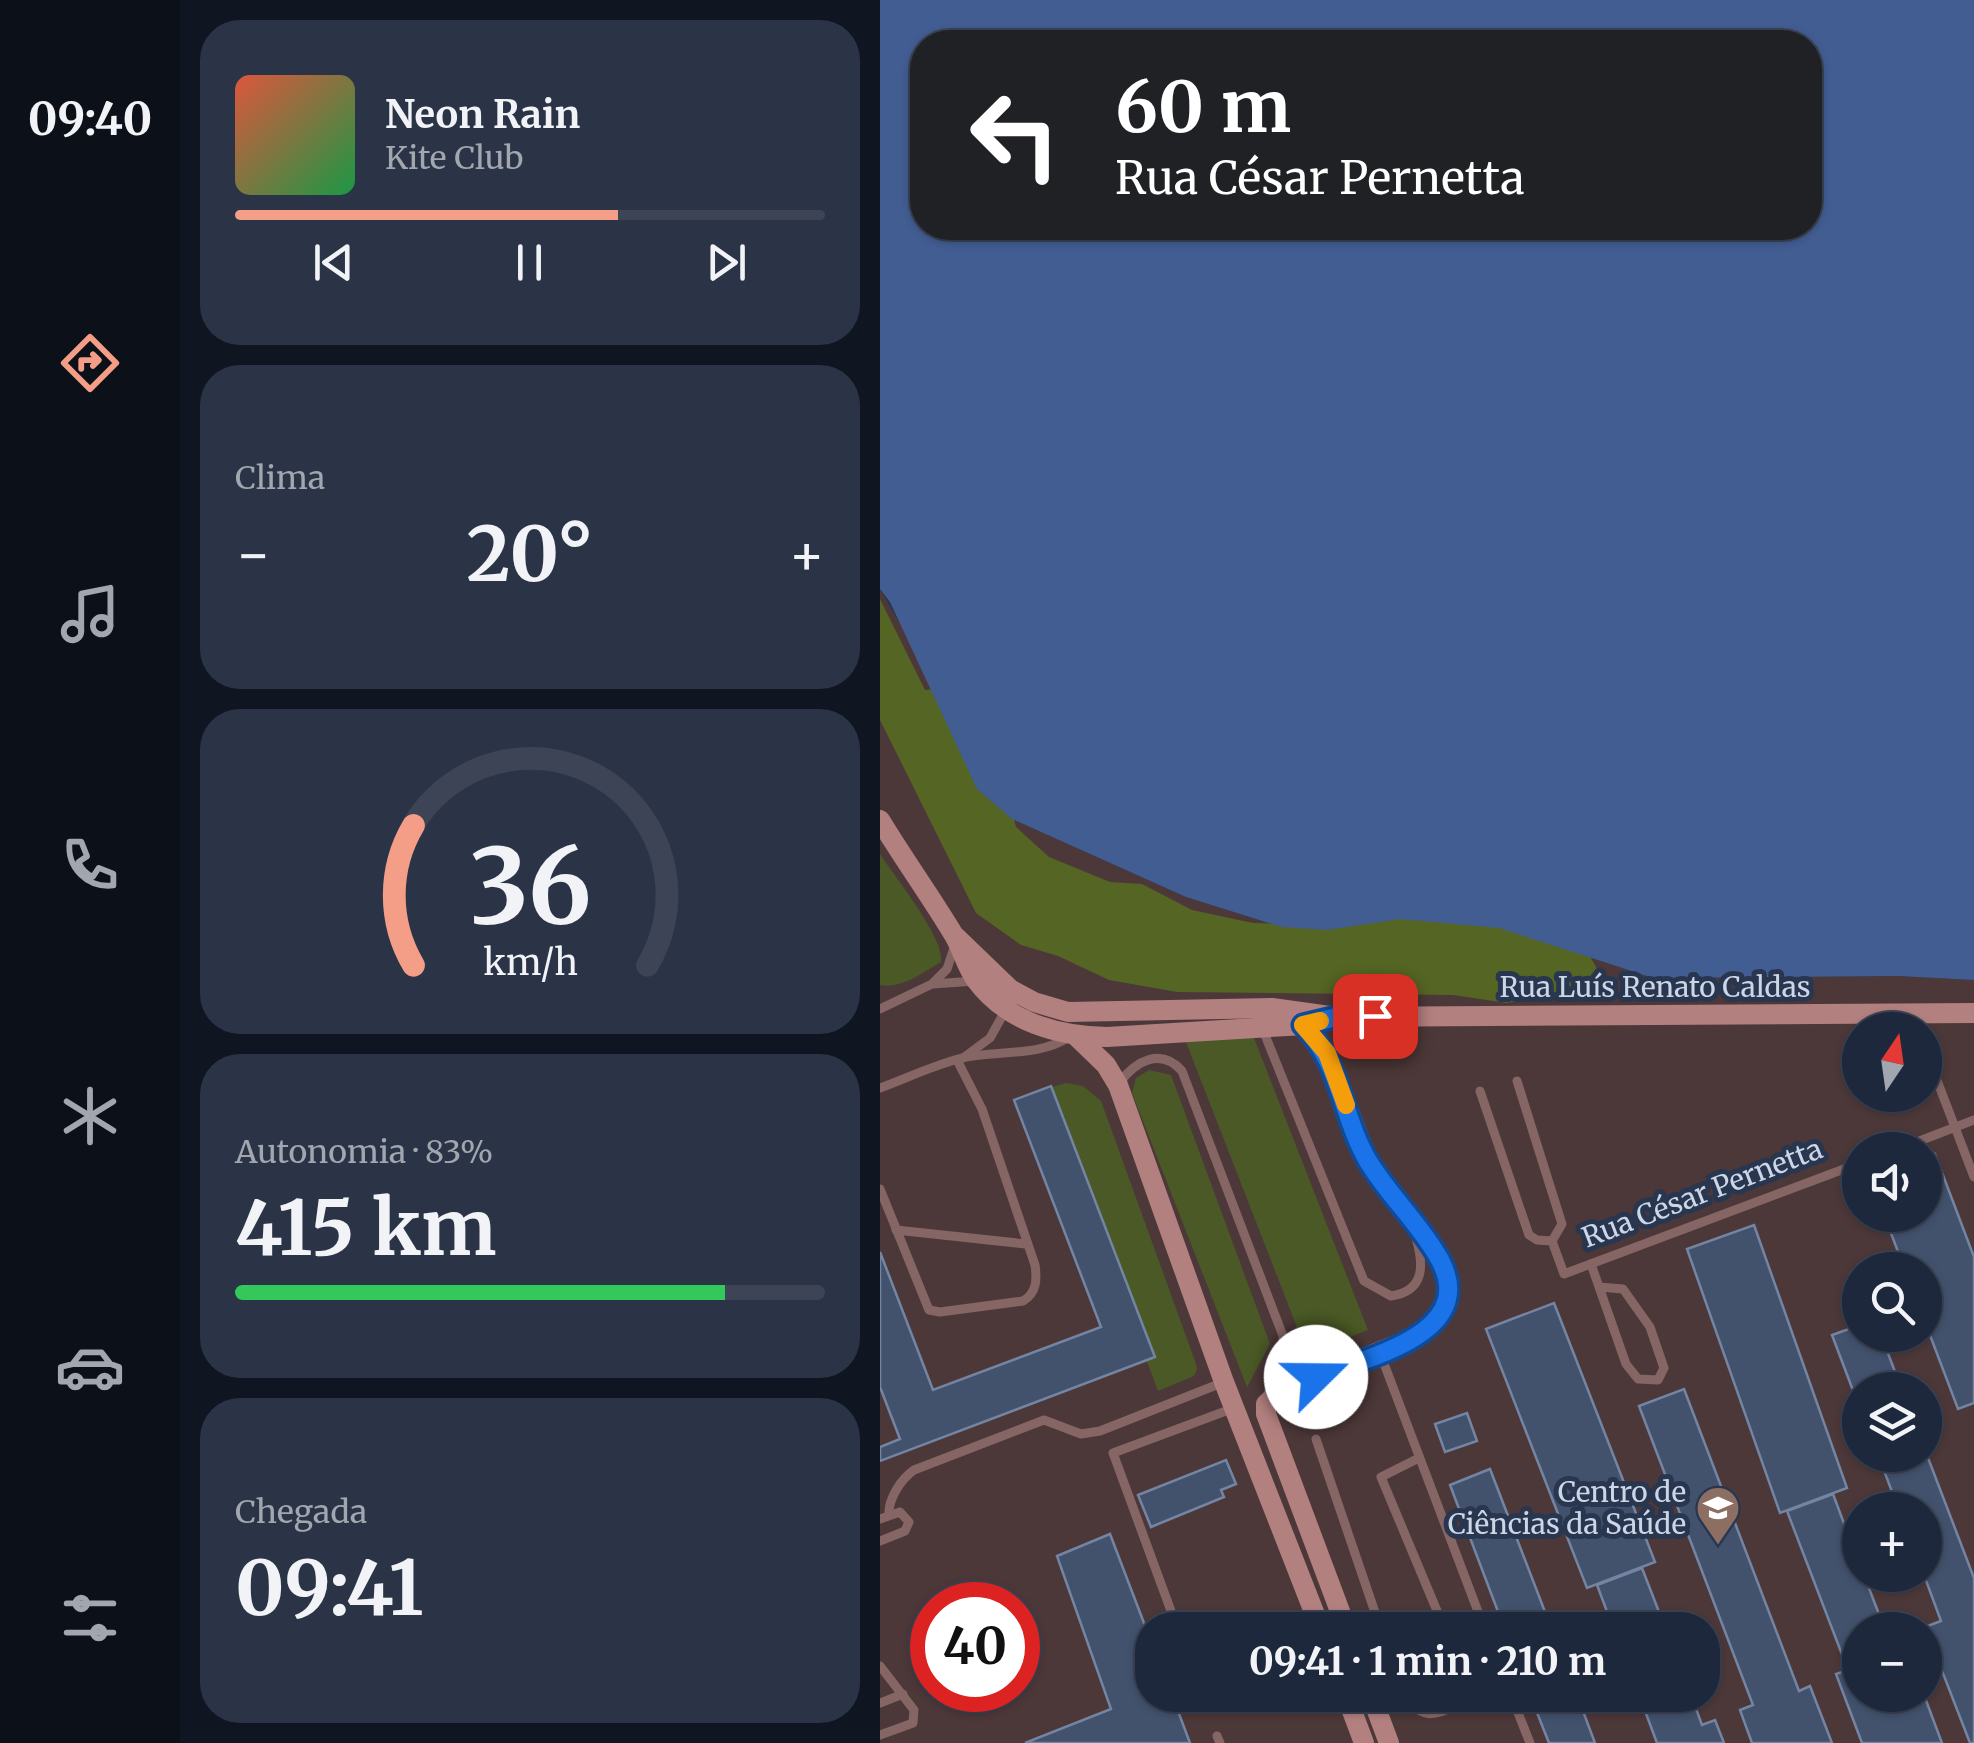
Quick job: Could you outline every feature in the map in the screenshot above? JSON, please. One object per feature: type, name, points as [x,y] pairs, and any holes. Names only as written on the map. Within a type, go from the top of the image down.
[{"type":"street","points":[[880,820],[956,937],[977,981],[1006,1008],[1031,1023],[1074,1036],[1106,1065],[1118,1085],[1224,1382],[1313,1612]]},
{"type":"street","name":"Rua Luís Renato Caldas","points":[[956,937],[1002,982],[1034,1002],[1068,1012],[1272,1008],[1337,1017],[1842,1021]]},
{"type":"street","points":[[1272,1008],[1303,1025],[1327,1053],[1368,1162],[1440,1260],[1448,1284],[1445,1306],[1431,1328],[1279,1392],[1266,1404],[1340,1612]]},
{"type":"street","name":"Rua Luís Renato Caldas","points":[[1942,1018],[1974,1013]]},
{"type":"street","name":"Rua Luís Renato Caldas","points":[[1074,1036],[1262,1028],[1337,1017]]},
{"type":"street","points":[[1352,1712],[1364,1743]]},
{"type":"street","points":[[1377,1712],[1389,1743]]},
{"type":"lane","points":[[932,984],[950,963],[956,937]]},
{"type":"lane","points":[[880,1009],[932,984],[977,981]]},
{"type":"lane","name":"Rua Luís Renato Caldas","points":[[960,1059],[990,1038],[1006,1008]]},
{"type":"lane","points":[[1262,1028],[1356,1268],[1382,1294],[1409,1291],[1421,1276],[1412,1223]]},
{"type":"lane","name":"Rua Luís Renato Caldas","points":[[880,1088],[960,1059],[1026,1050],[1074,1036]]},
{"type":"lane","points":[[1118,1085],[1129,1069],[1148,1058],[1168,1060],[1182,1072],[1283,1336],[1283,1362],[1266,1404]]},
{"type":"lane","points":[[880,1189],[925,1305],[934,1312],[1030,1297],[1036,1265],[982,1109],[960,1059]]},
{"type":"lane","points":[[1480,1091],[1529,1235],[1552,1241],[1562,1224],[1516,1081]]},
{"type":"lane","points":[[1942,1092],[1974,1178]]},
{"type":"lane","points":[[1942,1133],[1974,1120]]},
{"type":"lane","name":"Rua César Pernetta","points":[[1552,1241],[1564,1274],[1842,1171]]},
{"type":"lane","points":[[896,1230],[1026,1244]]},
{"type":"lane","points":[[1591,1264],[1599,1287],[1626,1364],[1638,1379],[1658,1380],[1664,1368],[1650,1328],[1623,1289],[1599,1287]]},
{"type":"lane","points":[[1380,1352],[1478,1612]]},
{"type":"lane","points":[[884,1517],[902,1482],[914,1470],[1044,1420],[1082,1434],[1100,1431],[1224,1382]]},
{"type":"lane","points":[[1171,1612],[1113,1452],[1234,1408]]},
{"type":"lane","points":[[1316,1439],[1375,1612]]},
{"type":"lane","points":[[1419,1458],[1382,1477],[1438,1612]]},
{"type":"lane","points":[[880,1540],[901,1533],[908,1525],[903,1514],[884,1517]]},
{"type":"lane","points":[[880,1666],[914,1710],[913,1723],[880,1735]]},
{"type":"lane","points":[[880,1703],[903,1694]]},
{"type":"lane","points":[[1518,1712],[1530,1743]]},
{"type":"shaded area","points":[[880,589],[1012,819],[1186,897],[1282,927],[1567,950],[1653,978],[1898,976],[1974,980],[1974,1743],[880,1743]]},
{"type":"green space","points":[[880,599],[925,690],[955,687],[996,750],[1016,827],[1049,857],[1110,882],[1142,884],[1192,910],[1253,923],[1302,924],[1419,906],[1587,951],[1601,976],[1591,988],[1507,1003],[1453,995],[1177,992],[1109,980],[1058,956],[1021,945],[976,913],[880,720]]},
{"type":"green space","points":[[880,854],[928,924],[941,962],[912,979],[888,986],[880,985]]},
{"type":"green space","points":[[1184,1037],[1254,1038],[1368,1330],[1307,1353]]},
{"type":"green space","points":[[1149,1070],[1171,1075],[1270,1344],[1247,1387],[1132,1093],[1136,1078]]},
{"type":"green space","points":[[1066,1083],[1083,1086],[1101,1101],[1195,1361],[1194,1376],[1158,1391],[1046,1089]]},
{"type":"water","points":[[880,0],[1974,0],[1974,980],[1898,976],[1653,978],[1499,928],[1400,919],[1327,930],[1282,927],[1186,897],[1012,819],[977,789],[890,602],[880,589]]},
{"type":"building","points":[[1051,1086],[1155,1357],[880,1461],[880,1447],[900,1439],[880,1387],[880,1252],[933,1390],[1101,1327],[1014,1100]]},
{"type":"building","points":[[1942,1172],[1974,1257],[1974,1403],[1958,1409],[1936,1352],[1942,1352],[1942,1252],[1898,1252],[1890,1232],[1942,1232]]},
{"type":"building","points":[[1754,1225],[1847,1488],[1780,1513],[1687,1249]]},
{"type":"building","points":[[1554,1303],[1655,1562],[1587,1588],[1486,1329]]},
{"type":"building","points":[[1842,1331],[1842,1352],[1887,1352],[1895,1372],[1846,1372],[1832,1335]]},
{"type":"building","name":"Centro de Ciências da Saúde","points":[[1684,1389],[1799,1691],[1810,1686],[1832,1743],[1752,1743],[1740,1710],[1753,1705],[1639,1406]]},
{"type":"building","points":[[1467,1413],[1477,1441],[1445,1452],[1435,1424]]},
{"type":"building","points":[[1226,1460],[1236,1484],[1221,1490],[1224,1497],[1151,1527],[1138,1495]]},
{"type":"building","name":"Centro de Ciências da Saúde","points":[[1490,1469],[1545,1612],[1498,1612],[1450,1485]]},
{"type":"building","points":[[1884,1472],[1933,1472],[1941,1492],[1892,1492]]},
{"type":"building","points":[[1833,1494],[1842,1518],[1842,1592],[1870,1592],[1878,1612],[1842,1612],[1842,1654],[1787,1511]]},
{"type":"building","points":[[1942,1494],[1974,1578],[1974,1743],[1970,1743],[1942,1671],[1942,1612],[1938,1612],[1930,1592],[1942,1592]]},
{"type":"building","points":[[1110,1534],[1140,1612],[1135,1612],[1135,1712],[1178,1712],[1190,1743],[1025,1743],[1111,1709],[1057,1556]]},
{"type":"building","name":"Centro de Ciências da Saúde","points":[[1642,1568],[1659,1612],[1607,1612],[1597,1585]]},
{"type":"building","points":[[1537,1712],[1583,1712],[1595,1743],[1549,1743]]},
{"type":"building","points":[[1645,1712],[1697,1712],[1702,1725],[1715,1720],[1724,1743],[1657,1743]]},
{"type":"building","points":[[1850,1712],[1930,1712],[1942,1743],[1862,1743]]},
{"type":"slow traffic","points":[[1320,1021],[1303,1025],[1327,1053],[1346,1105]]},
{"type":"place","name":"Centro de Ciências da Saúde","points":[[1718,1546]]},
{"type":"route","points":[[1316,1377],[1423,1334],[1439,1318],[1447,1295],[1448,1284],[1440,1260],[1368,1162],[1327,1053],[1303,1025],[1337,1017],[1375,1016]]}]
